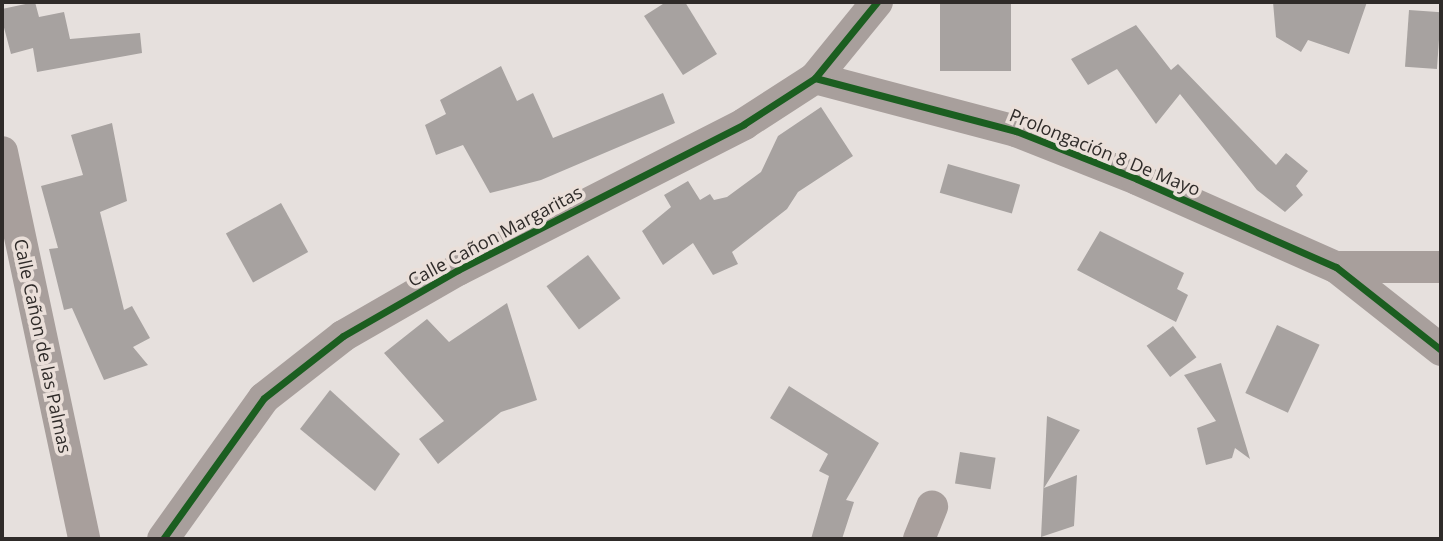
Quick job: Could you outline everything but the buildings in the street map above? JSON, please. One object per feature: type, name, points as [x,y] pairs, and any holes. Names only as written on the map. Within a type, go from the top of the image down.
[{"type":"street","name":"Calle Cañon Margaritas","points":[[163,539],[264,398],[343,336],[458,270],[744,124],[815,78],[877,2]]},
{"type":"street","name":"Prolongación 8 De Mayo","points":[[815,78],[1016,131],[1335,267]]},
{"type":"street","name":"Calle Cañon de las Palmas","points":[[2,152],[84,539]]},
{"type":"street","points":[[1335,267],[1441,267]]},
{"type":"street","points":[[1335,267],[1441,350]]},
{"type":"street","points":[[919,539],[932,506]]},
{"type":"cycle path","points":[[163,539],[264,398],[343,336],[458,270],[744,124],[815,78],[877,2]]},
{"type":"cycle path","points":[[815,78],[1016,131],[1137,179],[1336,267],[1441,350]]}]
